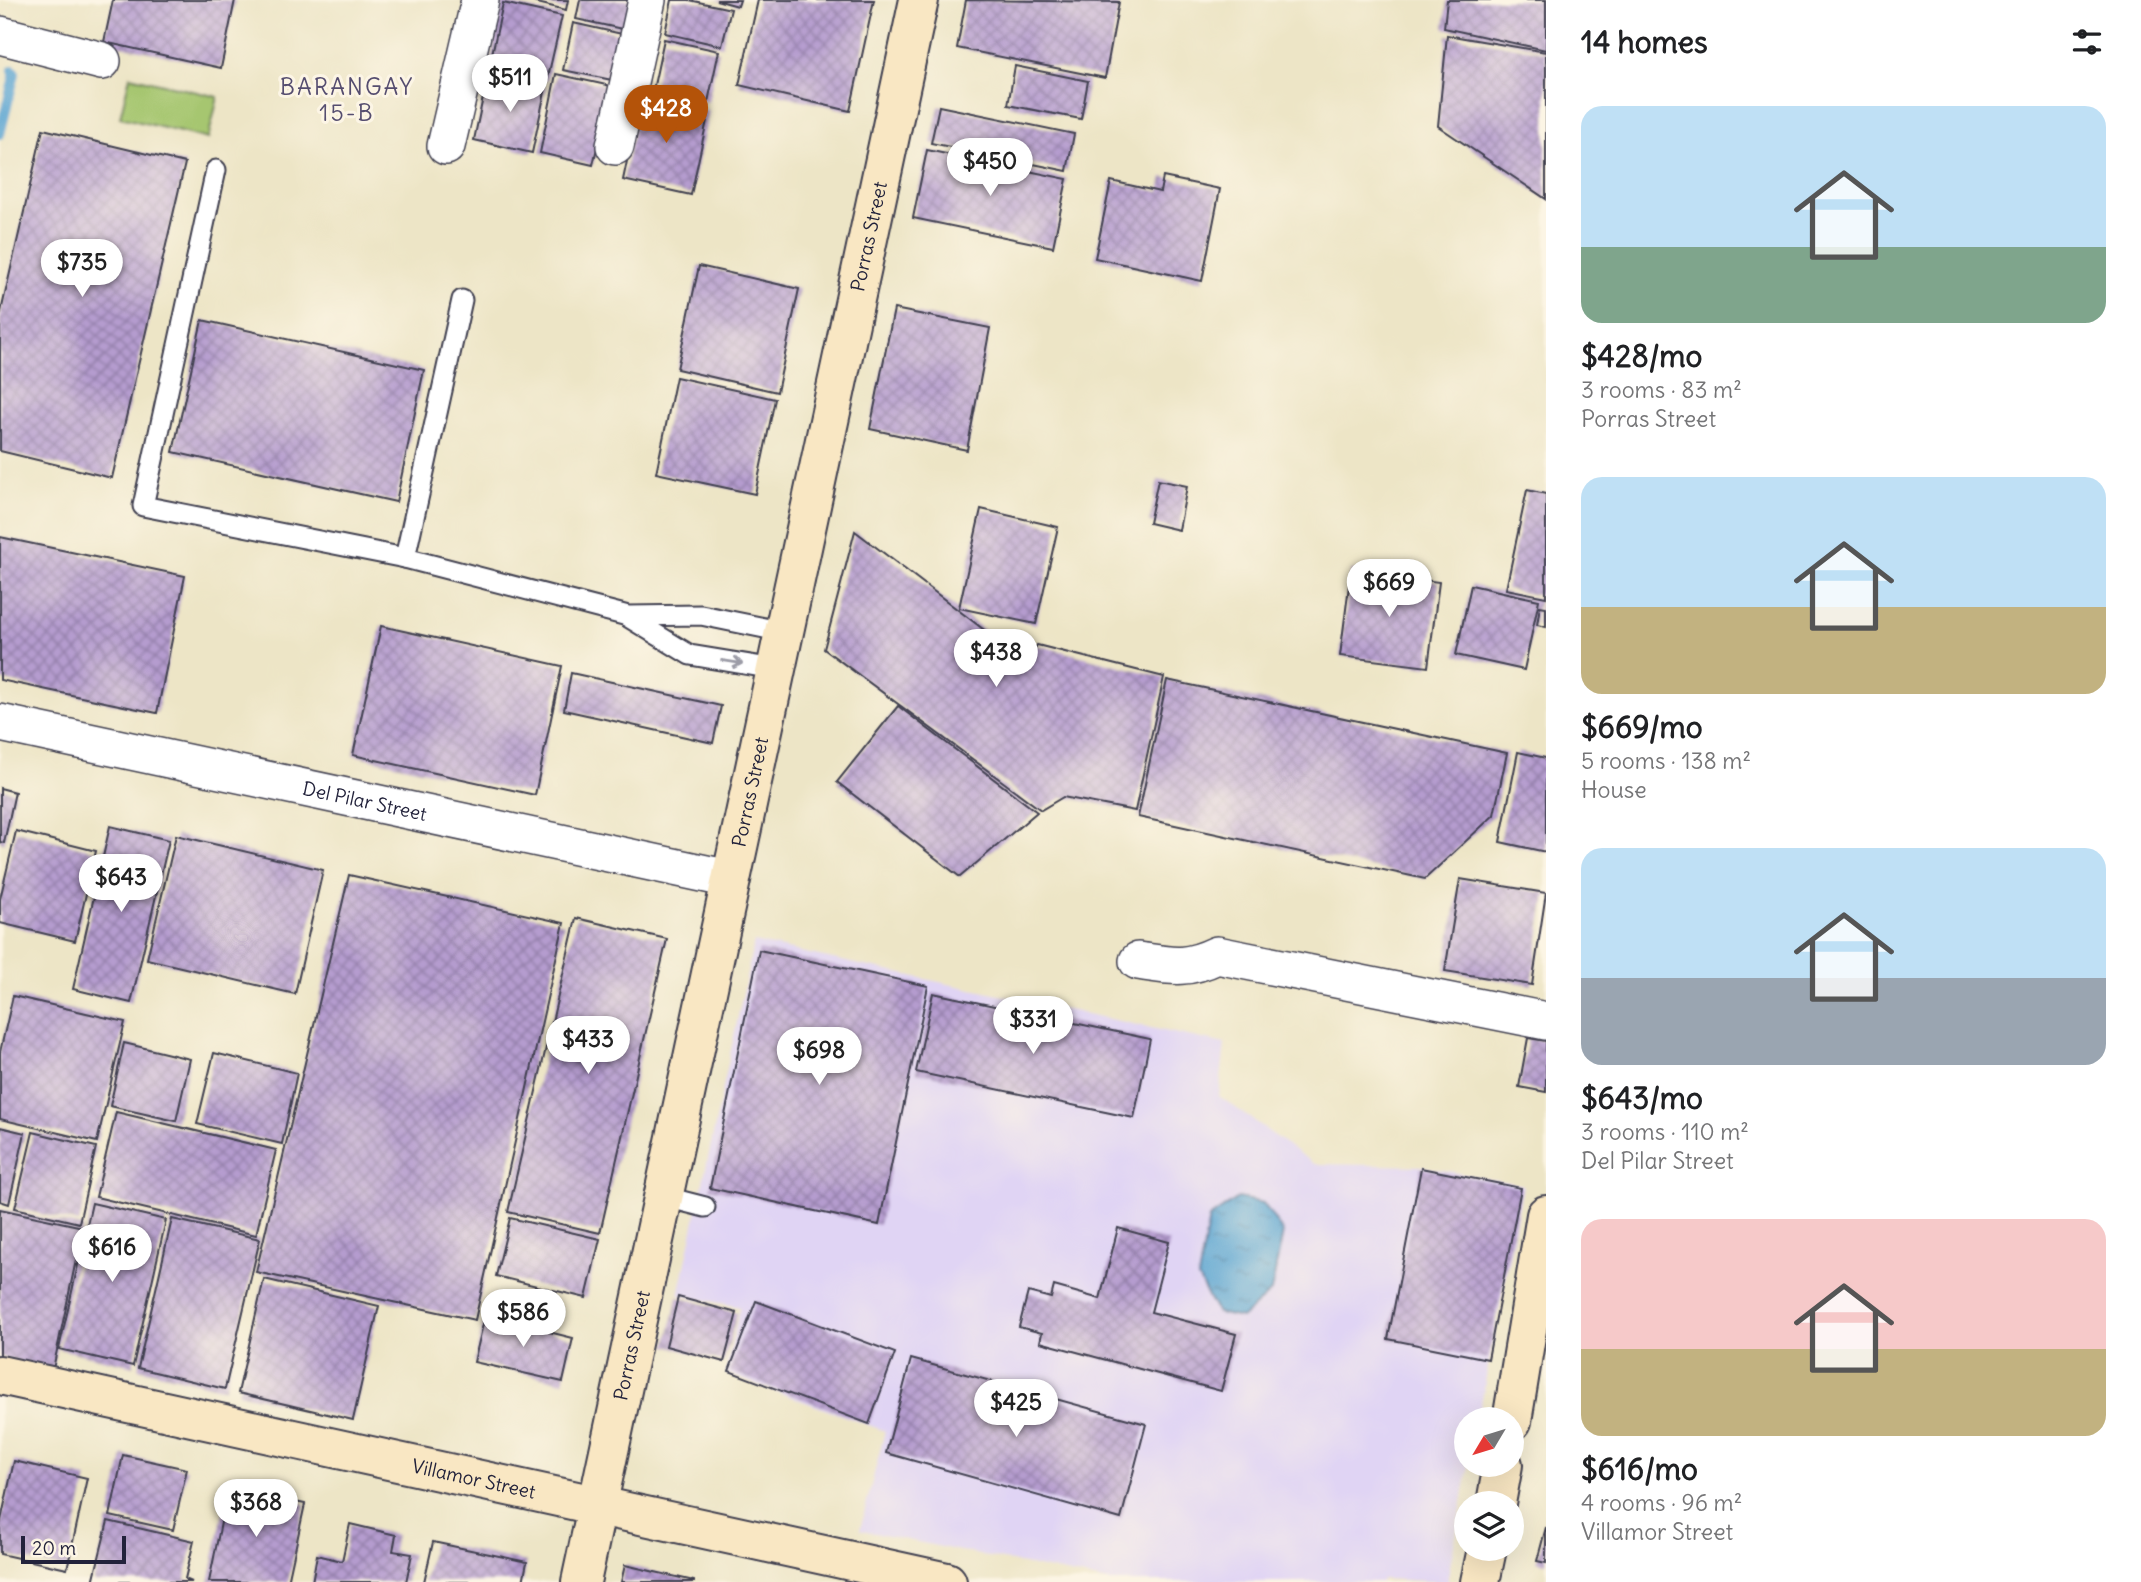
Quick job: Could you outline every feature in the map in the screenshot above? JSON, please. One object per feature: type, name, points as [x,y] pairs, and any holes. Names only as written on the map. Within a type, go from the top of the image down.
[{"type":"street","points":[[446,146],[480,0]]},
{"type":"street","points":[[615,146],[647,0]]},
{"type":"street","name":"Porras Street","points":[[581,1582],[919,0]]},
{"type":"street","points":[[0,35],[102,61]]},
{"type":"street","name":"Del Pilar Street","points":[[0,723],[730,880]]},
{"type":"street","points":[[1138,961],[1178,967],[1197,964],[1217,955],[1546,1021]]},
{"type":"street","points":[[1514,1407],[1546,1215]]},
{"type":"street","name":"Villamor Street","points":[[0,1375],[947,1582]]},
{"type":"street","points":[[1480,1582],[1484,1561]]},
{"type":"lane","points":[[216,170],[143,506],[405,558],[628,616],[702,615],[784,632]]},
{"type":"lane","points":[[405,558],[463,300]]},
{"type":"lane","points":[[628,616],[690,655],[775,669]]},
{"type":"lane","points":[[662,1195],[705,1207]]},
{"type":"shaded area","points":[[754,942],[1225,1044],[1219,1096],[1314,1164],[1420,1166],[1523,1185],[1480,1407],[1454,1407],[1454,1477],[1467,1477],[1464,1491],[1454,1491],[1454,1545],[1447,1582],[1382,1579],[1381,1582],[1109,1582],[860,1530],[885,1431],[725,1373],[740,1307],[679,1295]]},
{"type":"green space","points":[[130,76],[218,97],[208,139],[120,117]]},
{"type":"water","points":[[1238,1198],[1263,1203],[1283,1232],[1271,1292],[1241,1318],[1217,1313],[1198,1278],[1209,1218]]},
{"type":"building","points":[[113,0],[235,0],[221,68],[104,42]]},
{"type":"building","points":[[525,0],[568,0],[566,10]]},
{"type":"building","points":[[580,0],[633,0],[627,30],[576,19]]},
{"type":"building","points":[[672,0],[689,0],[731,9],[722,46],[665,33]]},
{"type":"building","points":[[716,0],[740,0],[738,6]]},
{"type":"building","points":[[758,0],[874,0],[850,111],[739,85]]},
{"type":"building","points":[[966,0],[1119,2],[1105,78],[957,48]]},
{"type":"building","points":[[1447,0],[1546,0],[1546,50],[1444,28]]},
{"type":"building","points":[[503,3],[562,16],[547,81],[489,68]]},
{"type":"building","points":[[573,23],[622,34],[612,80],[563,70]]},
{"type":"building","points":[[1447,35],[1546,52],[1546,199],[1438,126]]},
{"type":"building","points":[[664,39],[719,51],[708,102],[653,90]]},
{"type":"building","points":[[1015,66],[1088,81],[1081,119],[1008,105]]},
{"type":"building","points":[[488,74],[546,87],[532,153],[474,140]]},
{"type":"building","points":[[556,74],[611,86],[593,165],[540,153]]},
{"type":"building","points":[[641,95],[709,111],[691,195],[623,180]]},
{"type":"building","points":[[939,106],[1074,134],[1067,171],[931,143]]},
{"type":"building","points":[[43,129],[185,163],[112,478],[0,451],[0,316]]},
{"type":"building","points":[[927,150],[1067,179],[1053,247],[913,218]]},
{"type":"building","points":[[1163,177],[1220,189],[1202,281],[1095,258],[1111,181],[1160,192]]},
{"type":"building","points":[[699,266],[799,289],[777,392],[677,369]]},
{"type":"building","points":[[894,309],[990,328],[967,450],[870,429]]},
{"type":"building","points":[[202,320],[424,370],[396,502],[173,452]]},
{"type":"building","points":[[676,377],[775,399],[755,494],[656,473]]},
{"type":"building","points":[[1158,480],[1187,486],[1179,530],[1149,523]]},
{"type":"building","points":[[1527,490],[1546,494],[1546,597],[1506,589]]},
{"type":"building","points":[[981,509],[1058,527],[1036,624],[959,608]]},
{"type":"building","points":[[855,531],[1026,662],[1037,645],[1164,677],[1135,811],[1063,797],[1041,810],[824,649]]},
{"type":"building","points":[[0,537],[185,576],[157,713],[0,680]]},
{"type":"building","points":[[1351,570],[1439,582],[1428,667],[1340,656]]},
{"type":"building","points":[[1471,585],[1539,600],[1524,670],[1456,655]]},
{"type":"building","points":[[1540,606],[1546,607],[1546,627],[1537,625]]},
{"type":"building","points":[[381,626],[562,666],[535,795],[353,755]]},
{"type":"building","points":[[571,673],[721,706],[713,743],[564,710]]},
{"type":"building","points":[[1167,680],[1507,753],[1494,815],[1425,879],[1138,817]]},
{"type":"building","points":[[898,706],[1037,812],[960,877],[837,782]]},
{"type":"building","points":[[1518,752],[1546,758],[1546,852],[1500,842]]},
{"type":"building","points":[[0,788],[15,792],[4,843],[0,842]]},
{"type":"building","points":[[110,826],[169,840],[131,1003],[73,989]]},
{"type":"building","points":[[16,831],[96,851],[75,941],[0,923],[0,899]]},
{"type":"building","points":[[176,835],[323,870],[295,994],[147,959]]},
{"type":"building","points":[[349,875],[564,923],[475,1320],[256,1272]]},
{"type":"building","points":[[1460,879],[1546,893],[1532,985],[1445,971]]},
{"type":"building","points":[[576,918],[667,939],[600,1233],[508,1212]]},
{"type":"building","points":[[759,950],[928,986],[879,1225],[710,1188]]},
{"type":"building","points":[[933,993],[1150,1039],[1134,1118],[916,1072]]},
{"type":"building","points":[[13,996],[125,1022],[97,1142],[0,1119],[0,1052]]},
{"type":"building","points":[[1528,1038],[1546,1041],[1546,1092],[1519,1087]]},
{"type":"building","points":[[124,1043],[190,1059],[176,1121],[110,1106]]},
{"type":"building","points":[[214,1053],[297,1073],[282,1144],[197,1124]]},
{"type":"building","points":[[116,1112],[276,1150],[256,1235],[96,1197]]},
{"type":"building","points":[[0,1127],[25,1133],[9,1204],[0,1201]]},
{"type":"building","points":[[33,1132],[96,1147],[79,1223],[15,1208]]},
{"type":"building","points":[[1421,1168],[1521,1188],[1488,1359],[1388,1339]]},
{"type":"building","points":[[92,1203],[166,1220],[133,1366],[59,1349]]},
{"type":"building","points":[[0,1209],[83,1227],[53,1369],[0,1357]]},
{"type":"building","points":[[510,1218],[600,1239],[586,1298],[496,1276]]},
{"type":"building","points":[[172,1219],[260,1239],[225,1389],[138,1368]]},
{"type":"building","points":[[1118,1228],[1169,1242],[1151,1312],[1236,1334],[1221,1391],[1040,1342],[1042,1333],[1019,1327],[1028,1292],[1051,1298],[1054,1286],[1100,1299]]},
{"type":"building","points":[[264,1279],[379,1306],[353,1420],[238,1393]]},
{"type":"building","points":[[678,1297],[737,1313],[724,1362],[666,1346]]},
{"type":"building","points":[[756,1301],[895,1353],[869,1424],[729,1371]]},
{"type":"building","points":[[485,1316],[573,1338],[563,1382],[474,1362]]},
{"type":"building","points":[[911,1359],[1146,1424],[1121,1519],[886,1453]]},
{"type":"building","points":[[123,1455],[187,1469],[173,1530],[110,1516]]},
{"type":"building","points":[[14,1461],[87,1478],[67,1569],[0,1554],[0,1525]]},
{"type":"building","points":[[228,1488],[305,1504],[288,1582],[209,1582]]},
{"type":"building","points":[[108,1521],[194,1541],[185,1579],[192,1582],[93,1582]]},
{"type":"building","points":[[350,1524],[396,1535],[393,1551],[412,1554],[406,1582],[312,1582],[317,1555],[342,1561]]},
{"type":"building","points":[[1546,1527],[1546,1563],[1537,1561]]},
{"type":"building","points":[[433,1542],[527,1562],[523,1582],[424,1582]]},
{"type":"building","points":[[625,1565],[694,1581],[694,1582],[621,1582]]},
{"type":"waterway","points":[[0,134],[15,73],[13,70]]},
{"type":"district","name":"BARANGAY 15-B","points":[[347,99]]}]
